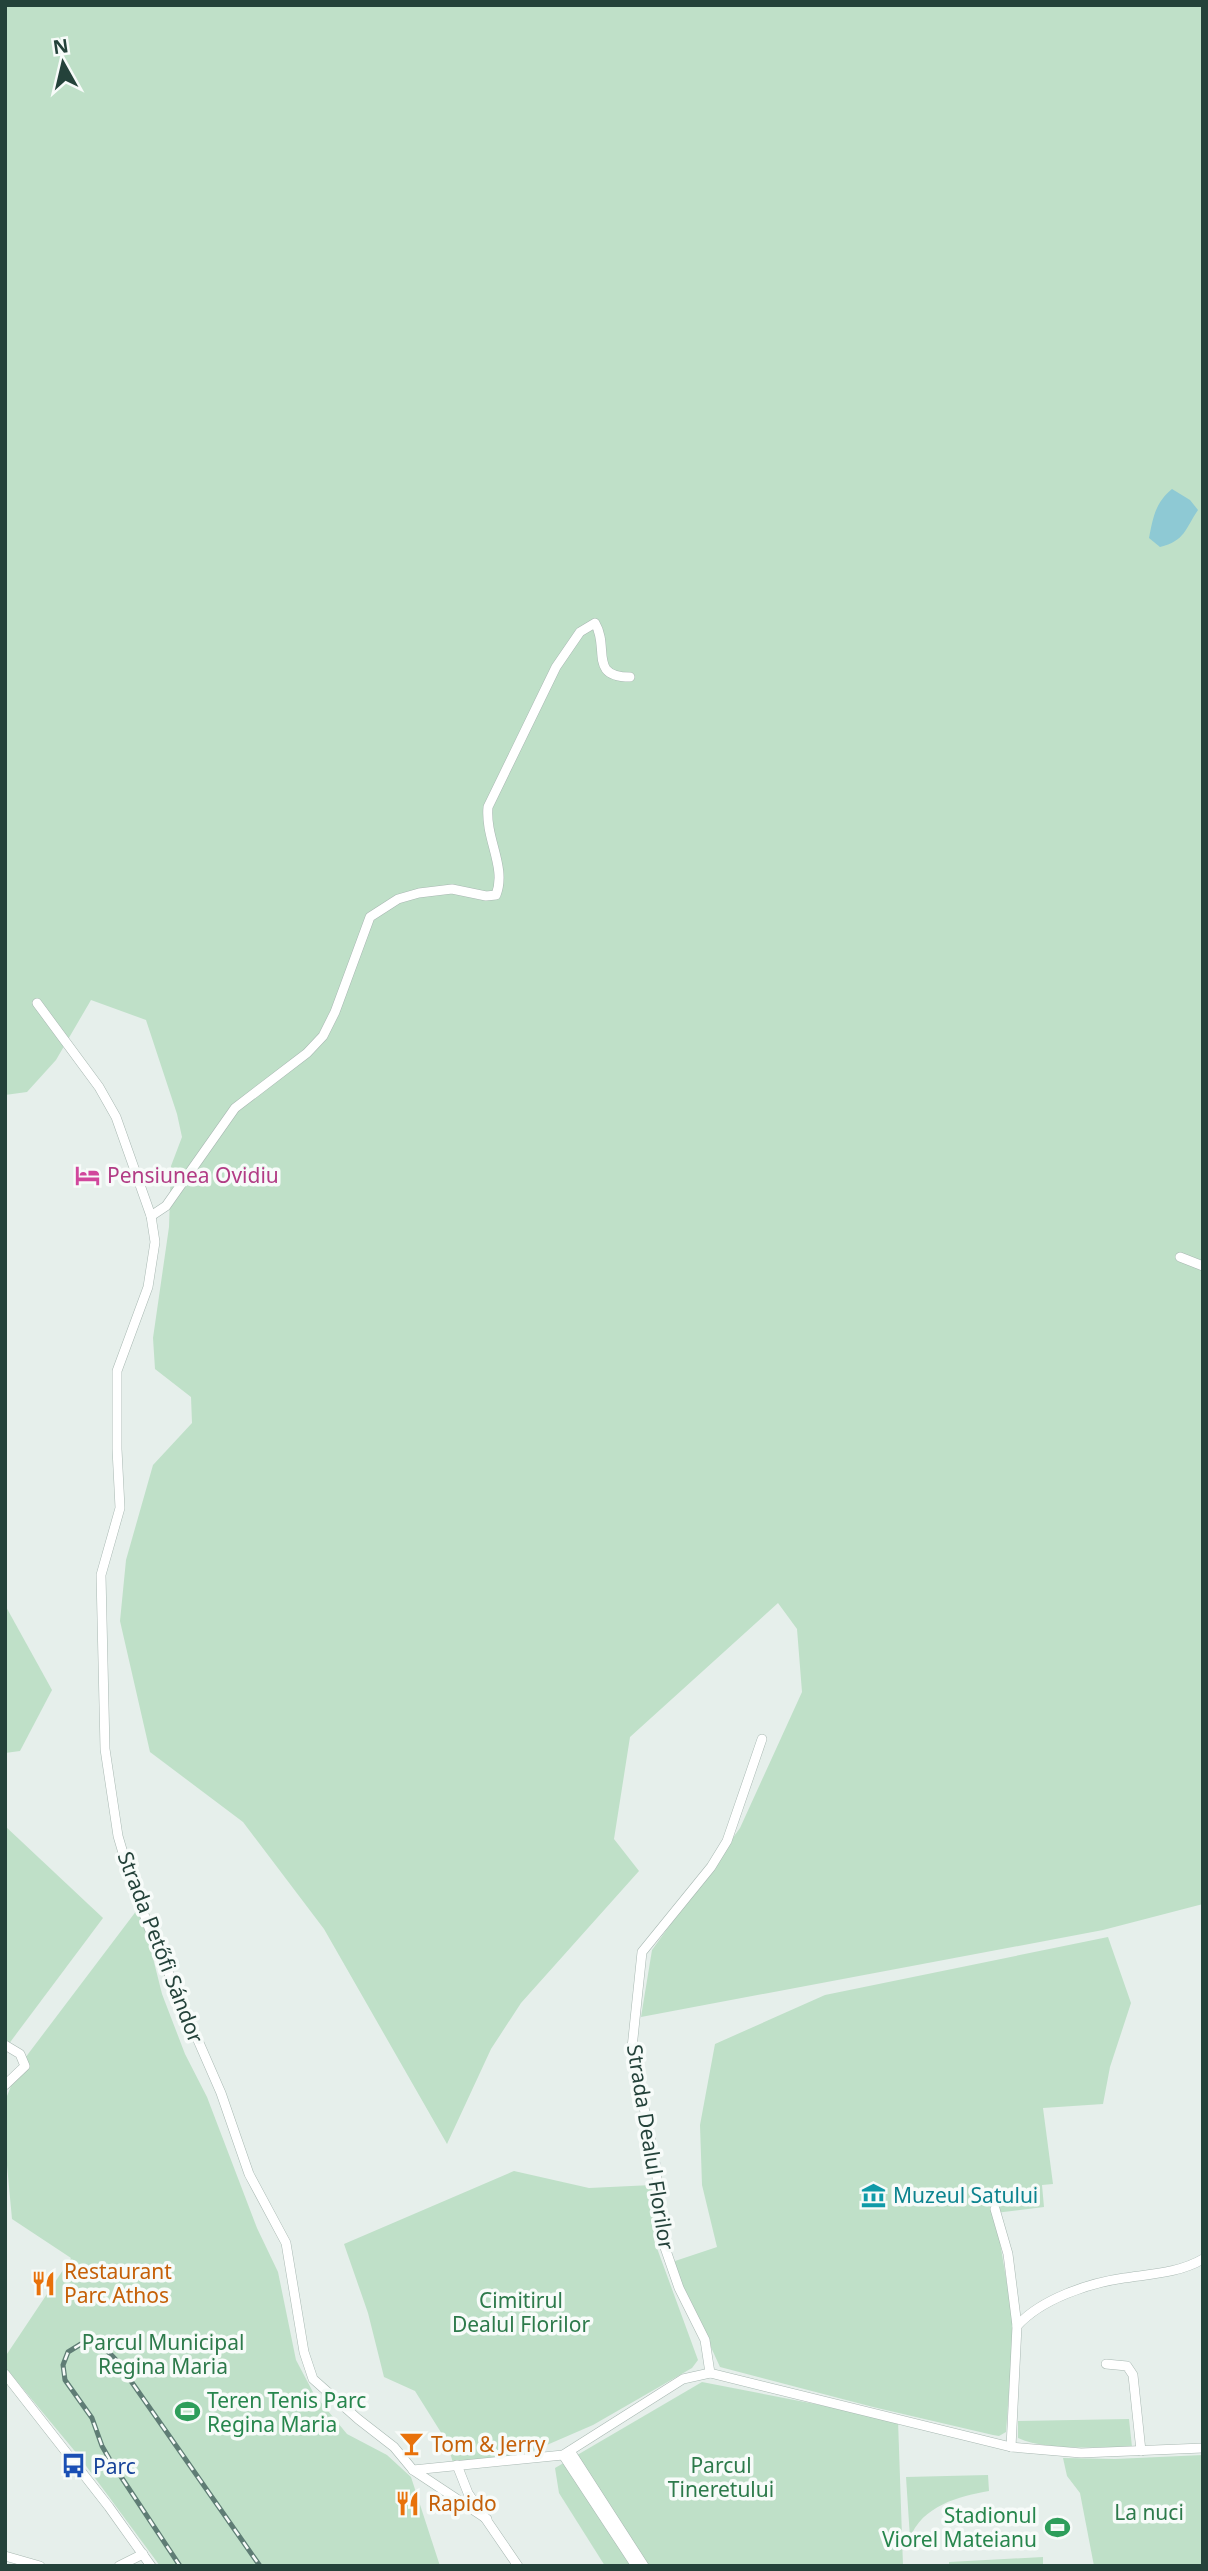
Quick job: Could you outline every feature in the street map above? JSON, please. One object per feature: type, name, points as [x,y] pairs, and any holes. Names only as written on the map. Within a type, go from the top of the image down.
[{"type":"street","points":[[151,1216],[166,1206],[235,1108],[307,1053],[323,1036],[335,1012],[370,918],[398,899],[418,893],[452,889],[486,897],[496,895],[501,883],[487,827],[488,807],[556,667],[580,632],[595,623],[604,668],[617,677],[630,677]]},
{"type":"street","name":"Strada Petőfi Sándor","points":[[37,1003],[99,1087],[116,1117],[151,1216],[155,1242],[152,1269],[117,1371],[120,1508],[101,1575],[104,1749],[118,1836],[149,1928],[221,2094],[249,2174],[286,2243],[303,2352],[313,2379],[358,2420],[394,2447],[413,2470],[487,2519],[518,2566]]},
{"type":"street","points":[[1180,1257],[1203,1266]]},
{"type":"street","name":"Strada Dealul Florilor","points":[[710,2373],[705,2340],[680,2288],[662,2239],[656,2167],[632,2048],[642,1952],[711,1867],[727,1841],[762,1739]]},
{"type":"street","points":[[5,2045],[20,2054],[25,2066],[5,2085]]},
{"type":"street","points":[[995,2209],[1008,2254],[1017,2326],[1011,2447]]},
{"type":"street","points":[[1017,2326],[1032,2312],[1097,2284],[1184,2268],[1203,2259]]},
{"type":"street","points":[[1105,2364],[1127,2366],[1133,2375],[1141,2451]]},
{"type":"street","points":[[413,2470],[567,2453],[683,2379],[710,2373],[1011,2447],[1081,2453],[1203,2448]]},
{"type":"street","points":[[5,2374],[109,2507],[151,2566]]},
{"type":"street","points":[[567,2453],[636,2566]]},
{"type":"street","points":[[567,2453],[644,2566]]},
{"type":"street","points":[[457,2465],[468,2493],[487,2519]]},
{"type":"street","points":[[119,2566],[143,2554]]},
{"type":"street","points":[[5,2556],[40,2566]]},
{"type":"green space","points":[[5,5],[1203,5],[1203,1904],[1103,1930],[641,2017],[652,1950],[740,1828],[802,1692],[797,1629],[778,1603],[630,1737],[614,1839],[639,1871],[521,2003],[491,2049],[447,2144],[324,1929],[243,1822],[150,1752],[120,1621],[126,1560],[153,1465],[192,1423],[191,1397],[155,1369],[153,1338],[169,1227],[171,1166],[182,1137],[177,1114],[146,1020],[91,1000],[56,1060],[27,1092],[5,1095]]},
{"type":"green space","points":[[5,1605],[52,1690],[20,1751],[5,1753]]},
{"type":"green space","points":[[5,1826],[103,1918],[5,2049]]},
{"type":"green space","name":"Parcul Municipal Regina Maria","points":[[140,1906],[162,1994],[185,2054],[207,2097],[257,2228],[278,2272],[296,2360],[314,2394],[347,2434],[387,2455],[411,2477],[440,2566],[160,2566],[78,2455],[5,2367],[5,2357],[71,2258],[12,2219],[5,2144],[5,2101],[19,2066]]},
{"type":"green space","name":"Muzeul Satului","points":[[1108,1937],[1131,2003],[1110,2067],[1103,2104],[1043,2108],[1053,2184],[1042,2185],[1044,2207],[995,2213],[1014,2325],[1006,2432],[999,2436],[993,2435],[720,2367],[672,2262],[717,2247],[702,2185],[700,2125],[715,2044],[825,1995]]},
{"type":"green space","name":"Cimitirul Dealul Florilor","points":[[514,2171],[589,2188],[652,2185],[654,2240],[698,2360],[692,2368],[593,2425],[526,2454],[453,2463],[447,2442],[415,2391],[384,2377],[368,2313],[344,2244]]},
{"type":"green space","name":"Parcul Tineretului","points":[[702,2382],[898,2420],[903,2566],[605,2566],[559,2493],[555,2468]]},
{"type":"green space","name":"La nuci","points":[[1129,2419],[1132,2447],[1058,2447],[1018,2438],[1018,2421]]},
{"type":"green space","name":"La nuci","points":[[1203,2455],[1203,2566],[1094,2566],[1080,2493],[1067,2476],[1063,2458],[1115,2459]]},
{"type":"green space","points":[[988,2475],[989,2491],[954,2500],[932,2510],[923,2518],[910,2538],[906,2477]]},
{"type":"green space","points":[[1043,2557],[1043,2566],[949,2566],[949,2562]]},
{"type":"water","points":[[1172,489],[1190,500],[1198,510],[1180,538],[1160,547],[1149,538],[1150,531],[1158,505]]},
{"type":"railway","points":[[180,2566],[110,2460],[92,2418],[65,2380],[63,2365],[68,2352],[81,2344],[101,2344],[117,2361],[260,2566]]},
{"type":"place","name":"Pensiunea Ovidiu","points":[[87,1175]]},
{"type":"place","name":"Muzeul Satului","points":[[873,2195]]},
{"type":"place","name":"Restaurant Parc Athos","points":[[44,2283]]},
{"type":"place","name":"Teren Tenis Parc Regina Maria","points":[[187,2412]]},
{"type":"place","name":"Tom & Jerry","points":[[411,2444]]},
{"type":"place","name":"Parc","points":[[73,2466]]},
{"type":"place","name":"Rapido","points":[[408,2503]]},
{"type":"place","name":"Stadionul Viorel Mateianu","points":[[1057,2527]]}]
